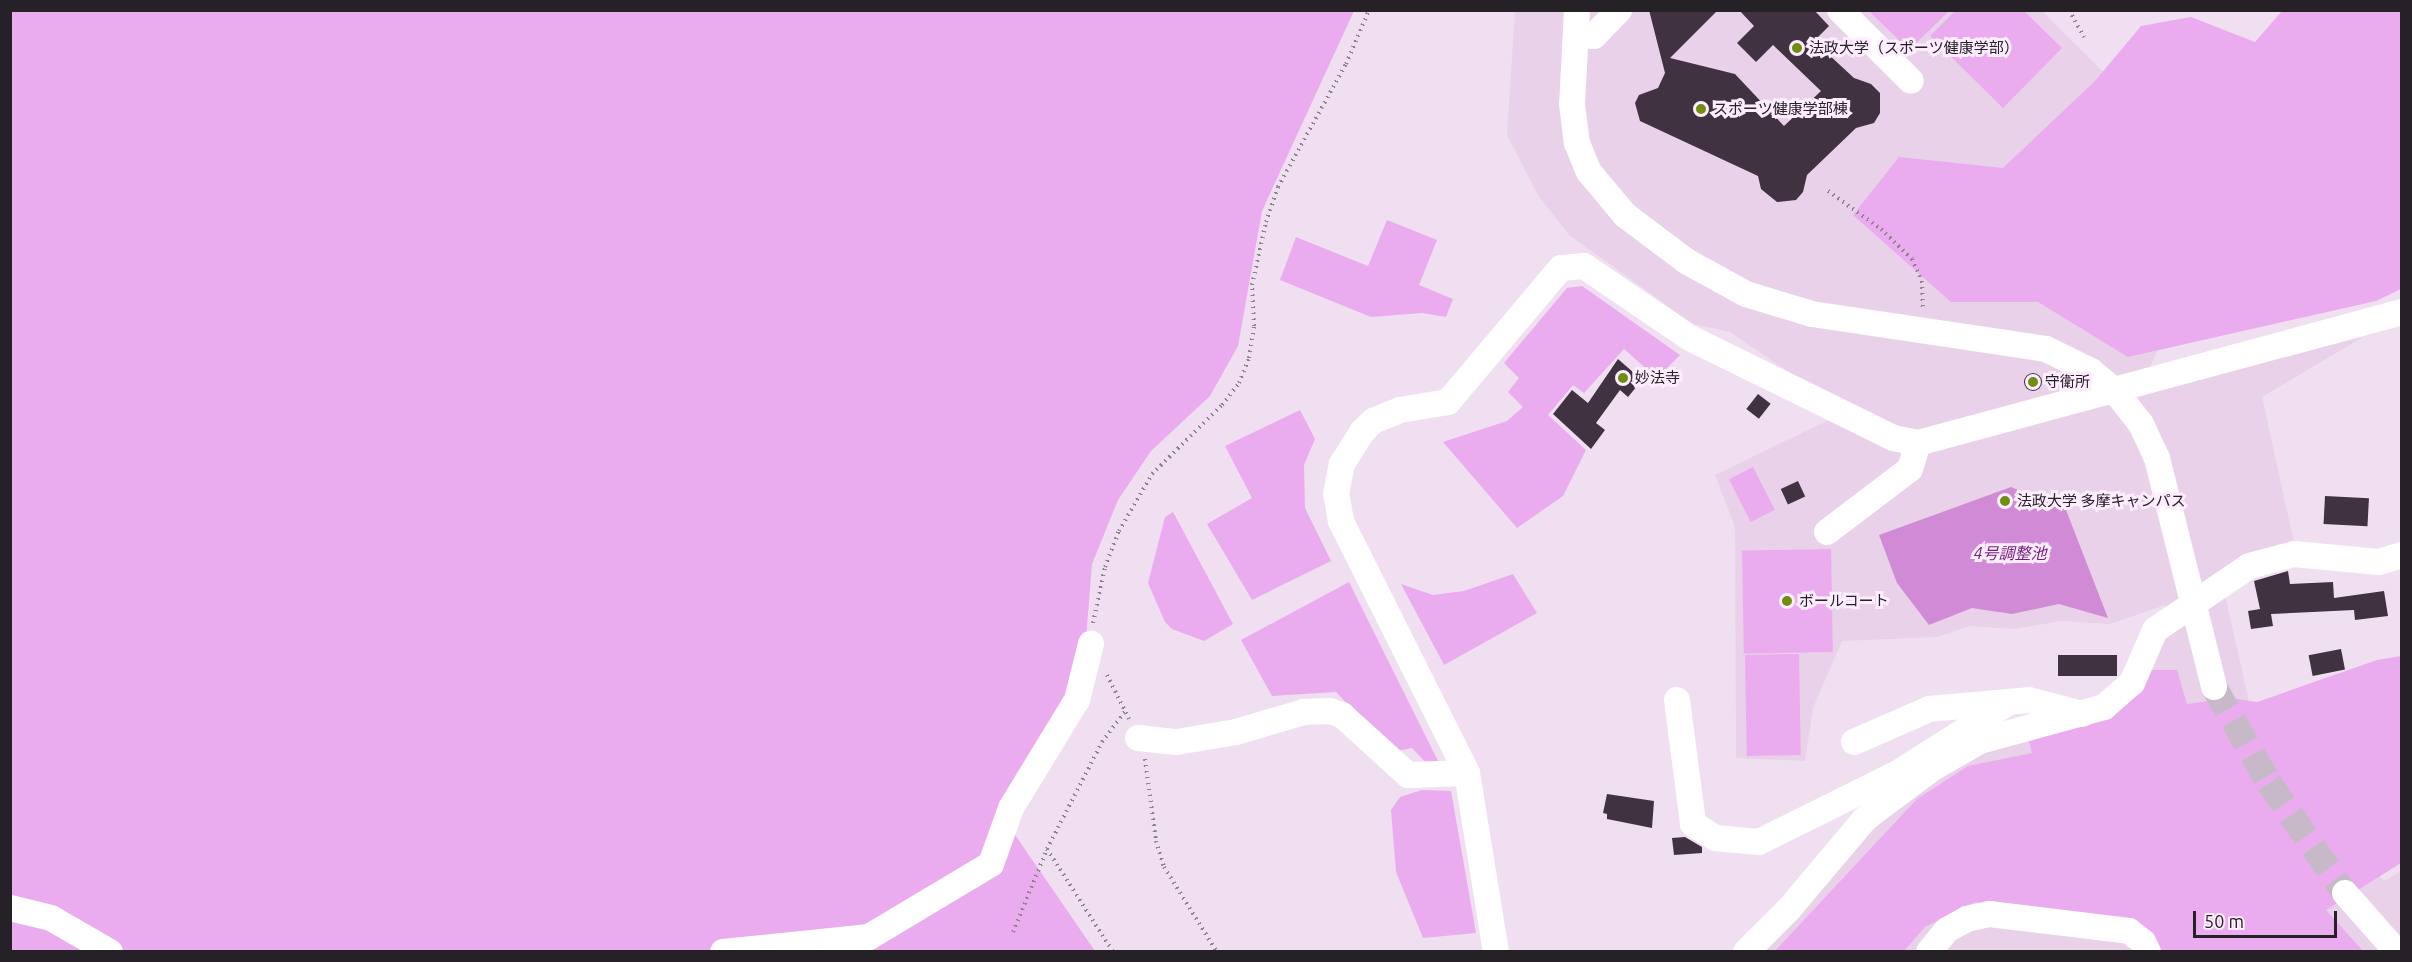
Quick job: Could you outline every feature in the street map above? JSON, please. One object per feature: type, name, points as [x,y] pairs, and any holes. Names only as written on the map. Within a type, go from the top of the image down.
[{"type":"street","points":[[1576,23],[1594,36],[1619,10]]},
{"type":"street","points":[[1840,10],[1911,81]]},
{"type":"street","points":[[1576,23],[1573,113],[1577,143],[1589,171],[1625,216],[1686,261],[1746,294],[1812,314],[2046,349],[2091,371],[2115,391],[2141,424],[2157,458],[2214,687]]},
{"type":"street","points":[[1496,951],[1467,774],[1341,522],[1336,494],[1338,477],[1353,444],[1373,421],[1400,410],[1438,405],[1455,396],[1561,268],[1584,267],[1690,338],[1893,438],[1918,443],[2402,312]]},
{"type":"street","points":[[1827,532],[1910,469],[1918,443]]},
{"type":"street","points":[[1677,700],[1693,824],[1715,838],[1759,842],[1933,768],[1980,741],[2104,707],[2132,683],[2155,630],[2265,559],[2315,553],[2379,562],[2402,555]]},
{"type":"street","points":[[723,951],[869,937],[991,864],[1011,808],[1077,700],[1091,644]]},
{"type":"street","points":[[1854,742],[1929,709],[2029,700],[2082,714]]},
{"type":"street","points":[[1746,951],[1789,909],[1864,820],[1903,781],[2009,702]]},
{"type":"street","points":[[1138,738],[1177,742],[1236,732],[1304,712],[1330,711],[1342,715],[1408,775],[1467,774]]},
{"type":"street","points":[[2345,893],[2397,951]]},
{"type":"street","points":[[10,908],[51,918],[110,951]]},
{"type":"street","points":[[1929,951],[1947,930],[1967,919],[1989,914],[2129,931],[2143,942],[2148,951]]},
{"type":"path","points":[[1217,951],[1164,867],[1156,841],[1146,763],[1138,738],[1091,644],[1095,606],[1119,531],[1152,474],[1222,405],[1239,383],[1249,358],[1254,326],[1252,285],[1269,213],[1278,187],[1346,64],[1369,10]]},
{"type":"path","points":[[2069,10],[2084,37]]},
{"type":"path","points":[[1828,191],[1881,229],[1912,260],[1922,281],[1923,316]]},
{"type":"path","points":[[1013,932],[1047,849],[1102,742],[1125,712]]},
{"type":"path","points":[[1047,849],[1113,951]]},
{"type":"shaded area","points":[[10,11],[1354,11],[1262,211],[1238,346],[1210,396],[1151,451],[1118,500],[1092,564],[1085,651],[1047,769],[1013,832],[1095,951],[11,951]]},
{"type":"shaded area","name":"法政大学 多摩キャンパス","points":[[1515,11],[2042,11],[2171,139],[2183,294],[2149,369],[2155,389],[2363,337],[2262,397],[2295,547],[2262,553],[2221,577],[2250,706],[2308,791],[2384,881],[2401,871],[2401,951],[1757,951],[1793,916],[1869,825],[1912,799],[1938,774],[1981,751],[2106,713],[2124,703],[2139,687],[2161,634],[2172,626],[2165,605],[2110,624],[2061,621],[2015,629],[1969,626],[1937,637],[1842,641],[1813,708],[1805,761],[1736,758],[1735,527],[1715,475],[1833,418],[1905,453],[1945,447],[2087,405],[2074,394],[1919,431],[1897,429],[1806,384],[1730,332],[1693,324],[1569,235],[1538,195],[1507,135]]},
{"type":"shaded area","points":[[1869,11],[1949,11],[1909,50]]},
{"type":"shaded area","points":[[1955,11],[2024,11],[2062,48],[2003,108],[1930,36]]},
{"type":"shaded area","points":[[2282,11],[2401,11],[2401,289],[2376,301],[2128,357],[2038,302],[1951,302],[1853,215],[1899,157],[2003,168],[2095,81],[2141,26],[2191,17],[2255,42]]},
{"type":"shaded area","points":[[1387,220],[1437,240],[1419,285],[1453,299],[1446,317],[1422,313],[1371,317],[1280,280],[1296,237],[1368,266]]},
{"type":"shaded area","points":[[1582,286],[1680,355],[1657,378],[1624,349],[1584,393],[1573,385],[1548,415],[1586,450],[1563,496],[1517,528],[1443,442],[1507,421],[1523,407],[1508,392],[1519,378],[1504,363],[1567,288]]},
{"type":"shaded area","points":[[1300,410],[1315,439],[1304,465],[1305,508],[1331,561],[1252,600],[1207,524],[1252,498],[1225,446]]},
{"type":"shaded area","points":[[1753,467],[1775,510],[1751,522],[1729,479]]},
{"type":"shaded area","points":[[1173,512],[1233,624],[1204,641],[1172,629],[1165,622],[1148,583],[1165,517]]},
{"type":"shaded area","name":"ボールコート","points":[[1831,549],[1833,652],[1744,654],[1742,551]]},
{"type":"shaded area","points":[[1513,574],[1537,613],[1444,665],[1401,584],[1433,595],[1464,591]]},
{"type":"shaded area","points":[[1349,582],[1440,765],[1433,770],[1412,748],[1392,752],[1336,692],[1272,696],[1241,640]]},
{"type":"shaded area","points":[[1799,654],[1801,755],[1747,756],[1745,655]]},
{"type":"shaded area","points":[[2401,656],[2401,863],[2326,910],[2363,951],[2155,951],[2130,926],[1975,902],[1925,927],[1904,951],[1774,952],[1917,799],[1968,766],[2032,753],[2028,738],[2113,717],[2131,699],[2147,670],[2177,670],[2187,704],[2230,698],[2257,702],[2377,660]]},
{"type":"shaded area","points":[[1422,790],[1451,791],[1476,933],[1423,938],[1396,872],[1391,810],[1400,797]]},
{"type":"water","name":"4号調整池","points":[[2011,487],[2066,510],[2108,618],[2059,604],[2012,614],[1972,608],[1929,625],[1897,583],[1879,535]]},
{"type":"building","name":"スポーツ健康学部棟","points":[[1649,10],[1718,10],[1670,58],[1735,74],[1784,126],[1821,91],[1773,45],[1756,62],[1737,43],[1754,26],[1739,10],[1814,10],[1829,26],[1814,41],[1854,78],[1871,84],[1880,93],[1880,113],[1874,123],[1856,128],[1807,175],[1803,192],[1796,200],[1777,202],[1761,189],[1758,176],[1640,121],[1635,103],[1639,95],[1658,88],[1665,73]]},
{"type":"building","points":[[1618,359],[1642,380],[1628,397],[1620,390],[1596,423],[1605,430],[1591,449],[1553,414],[1572,390],[1588,403]]},
{"type":"building","name":"守衛所","points":[[2033,373],[2039,376],[2042,382],[2039,388],[2033,391],[2027,388],[2024,382],[2027,376]]},
{"type":"building","points":[[1758,394],[1771,404],[1759,419],[1746,409]]},
{"type":"building","points":[[1798,481],[1805,496],[1788,504],[1781,489]]},
{"type":"building","points":[[2325,496],[2369,498],[2367,526],[2324,524]]},
{"type":"building","points":[[2288,571],[2290,584],[2333,582],[2334,598],[2384,591],[2388,616],[2355,620],[2354,610],[2271,614],[2273,626],[2251,629],[2248,611],[2260,609],[2254,581]]},
{"type":"building","points":[[2341,649],[2345,670],[2313,676],[2309,655]]},
{"type":"building","points":[[2058,655],[2117,655],[2117,676],[2058,676]]},
{"type":"building","points":[[1607,794],[1654,801],[1652,828],[1607,819],[1607,814],[1603,813]]},
{"type":"building","points":[[1685,837],[1702,847],[1702,853],[1674,855],[1672,838]]},
{"type":"tunnel","points":[[2214,687],[2269,783],[2345,893]]},
{"type":"place","name":"法政大学（スポーツ健康学部）","points":[[1797,48]]},
{"type":"place","name":"スポーツ健康学部棟","points":[[1701,109]]},
{"type":"place","name":"妙法寺","points":[[1623,378]]},
{"type":"place","name":"守衛所","points":[[2033,382]]},
{"type":"place","name":"法政大学 多摩キャンパス","points":[[2005,501]]},
{"type":"place","name":"ボールコート","points":[[1787,601]]}]
